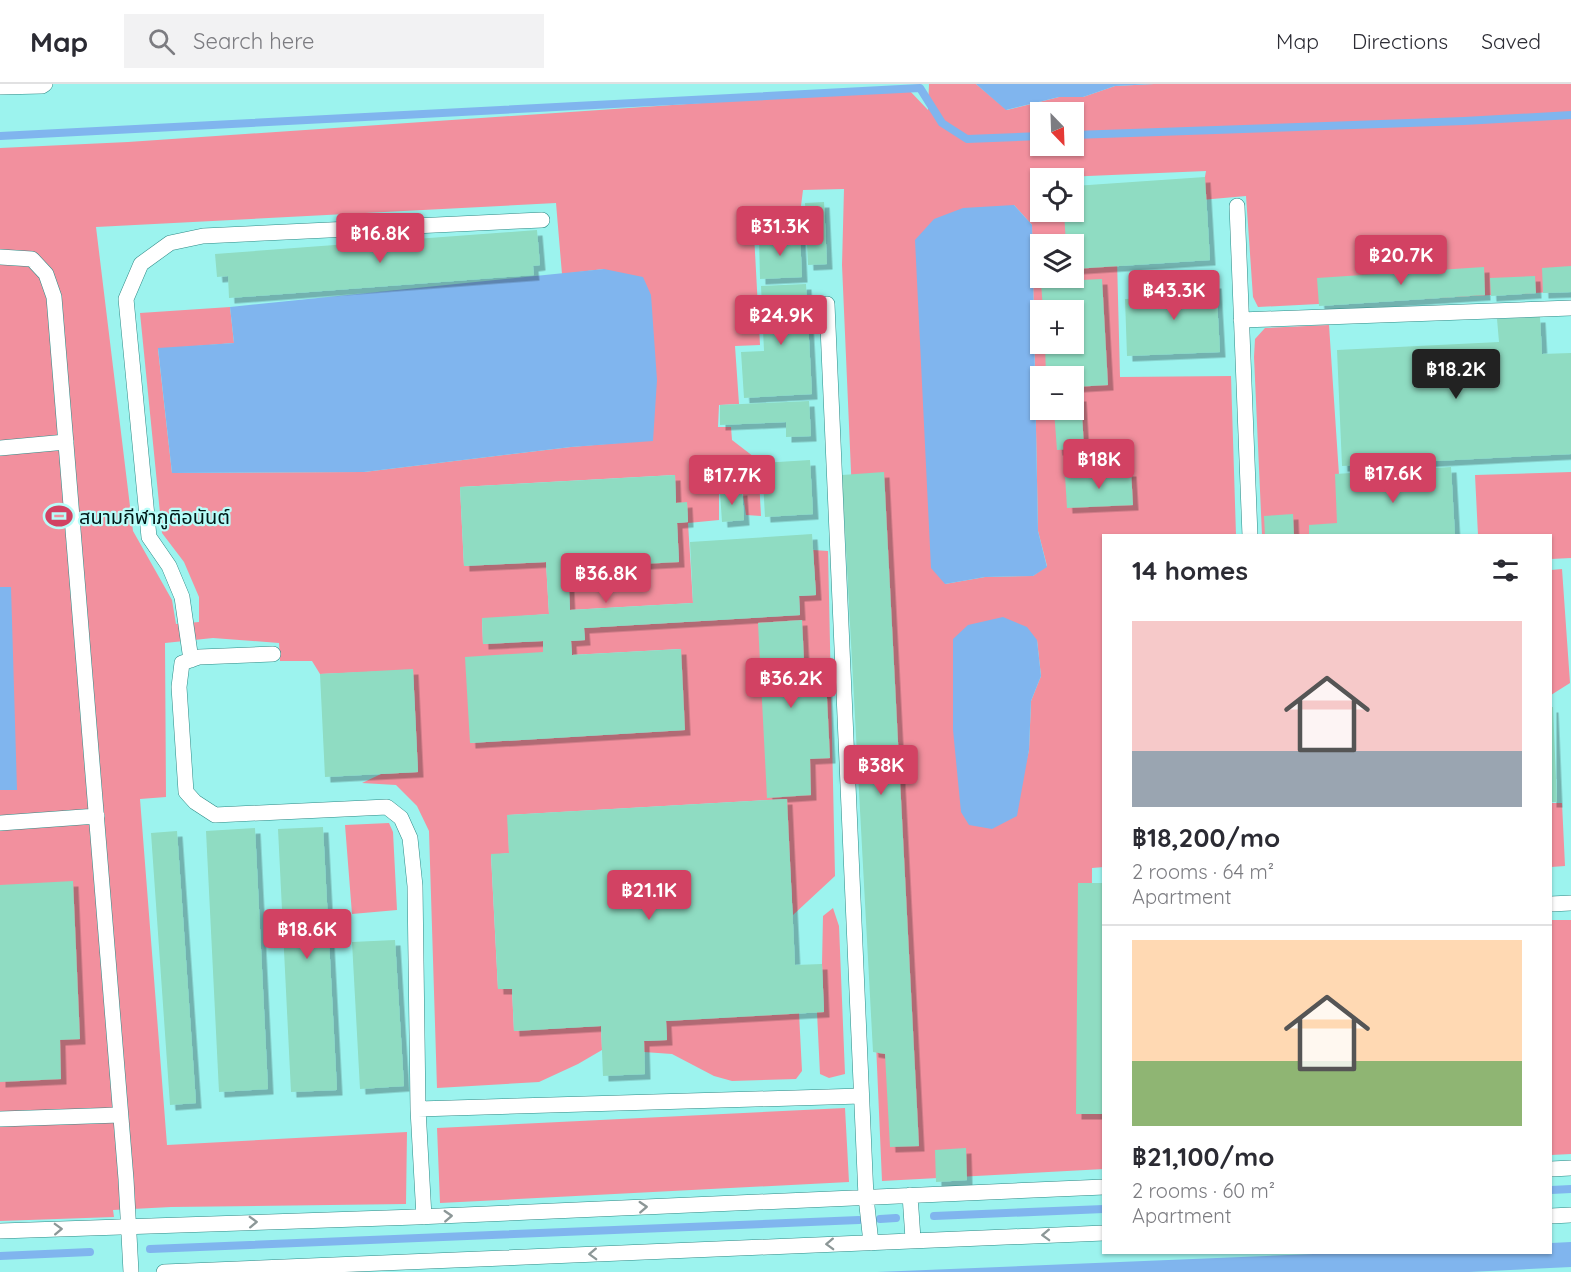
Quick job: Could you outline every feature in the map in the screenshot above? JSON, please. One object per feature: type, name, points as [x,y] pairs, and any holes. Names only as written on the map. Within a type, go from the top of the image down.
[{"type":"lane","points":[[0,87],[45,84]]},
{"type":"lane","points":[[1237,206],[1250,534]]},
{"type":"lane","points":[[191,660],[182,597],[169,566],[149,537],[126,299],[141,264],[170,243],[203,236],[542,220]]},
{"type":"lane","points":[[0,257],[32,259],[46,274],[54,297],[131,1272]]},
{"type":"lane","points":[[827,304],[861,1096],[866,1197],[871,1243]]},
{"type":"lane","points":[[1241,320],[1571,308]]},
{"type":"lane","points":[[0,448],[66,442]]},
{"type":"lane","points":[[273,654],[199,657],[182,663],[179,687],[186,792],[195,802],[215,816],[387,807],[401,818],[410,838],[415,886],[418,1109],[424,1217]]},
{"type":"lane","points":[[0,823],[96,816]]},
{"type":"lane","points":[[1552,904],[1571,903]]},
{"type":"lane","points":[[418,1109],[861,1096]]},
{"type":"lane","points":[[0,1119],[120,1115]]},
{"type":"lane","points":[[1552,1169],[1571,1168]]},
{"type":"lane","points":[[0,1231],[424,1217],[1102,1187]]},
{"type":"lane","points":[[910,1196],[913,1239]]},
{"type":"lane","points":[[1552,1216],[1571,1215]]},
{"type":"lane","points":[[164,1272],[871,1243],[913,1239],[1102,1233]]},
{"type":"shaded area","points":[[929,84],[976,84],[1007,110],[1030,104],[1030,156],[1084,156],[1084,102],[1039,102],[1059,97],[1083,97],[1115,86],[1154,84],[1571,84],[1571,291],[1258,307],[1253,297],[1246,196],[1201,200],[1206,171],[1084,176],[1084,168],[1030,168],[1030,222],[1069,222],[1071,234],[1032,234],[1032,225],[1014,205],[945,584],[985,577],[1033,576],[1047,566],[1038,531],[1036,420],[1084,420],[1084,366],[1035,366],[1035,354],[1084,354],[1084,300],[1033,300],[1033,288],[1084,288],[1084,260],[1117,259],[1120,377],[1231,376],[1236,534],[1102,534],[1102,867],[1092,868],[1091,1107],[1102,1107],[1102,1169],[882,1181],[842,265],[844,189],[803,190],[798,230],[754,234],[760,345],[735,346],[739,404],[719,405],[718,427],[731,427],[732,440],[758,460],[761,516],[746,515],[742,488],[719,491],[719,520],[688,523],[693,603],[570,610],[568,568],[679,561],[677,523],[688,522],[687,503],[676,503],[675,475],[460,487],[464,566],[546,562],[549,614],[482,619],[483,644],[543,641],[543,652],[470,743],[684,730],[680,649],[572,655],[571,641],[585,640],[584,628],[800,615],[799,596],[816,595],[813,550],[828,551],[835,876],[793,915],[786,799],[508,815],[509,853],[491,855],[498,989],[512,989],[514,1031],[601,1026],[602,1050],[539,1082],[437,1088],[429,831],[417,806],[396,785],[362,783],[381,774],[418,772],[413,670],[320,674],[312,661],[280,661],[279,643],[213,638],[165,643],[166,797],[140,799],[167,1145],[407,1132],[406,1204],[171,1207],[113,1210],[114,1217],[0,1221],[0,148],[128,142],[908,89],[928,110]],"holes":[[[556,203],[562,274],[604,269],[653,440],[571,447],[364,472],[172,473],[158,349],[234,343],[230,307],[140,313],[162,533],[184,562],[199,597],[199,622],[176,624],[172,600],[133,531],[96,227]],[[1037,640],[1041,676],[1031,701],[1029,750],[1022,780],[992,829]]]},
{"type":"shaded area","points":[[1329,325],[1343,534],[1262,534],[1254,357],[1255,339],[1265,328]]},
{"type":"shaded area","points":[[1571,472],[1571,558],[1552,559],[1552,534],[1478,534],[1475,475]]},
{"type":"shaded area","points":[[1562,569],[1570,683],[1552,694],[1552,570]]},
{"type":"shaded area","points":[[1552,803],[1562,803],[1565,866],[1552,867]]},
{"type":"shaded area","points":[[389,823],[393,832],[397,910],[352,914],[345,825]]},
{"type":"shaded area","points":[[833,908],[839,926],[845,1074],[829,1078],[820,1074],[817,1012],[824,1011],[823,916]]},
{"type":"shaded area","points":[[1552,920],[1571,920],[1571,1154],[1552,1155]]},
{"type":"shaded area","points":[[799,1013],[802,1071],[796,1079],[732,1081],[714,1076],[672,1054],[644,1052],[644,1041],[667,1040],[666,1021]]},
{"type":"shaded area","points":[[845,1108],[849,1182],[440,1203],[437,1128]]},
{"type":"water","points":[[976,84],[1154,84],[1115,86],[1083,97],[1059,97],[1030,102],[1030,104],[1006,110]]},
{"type":"water","points":[[1014,205],[1032,225],[1030,288],[1033,288],[1033,300],[1030,300],[1030,354],[1035,354],[1035,366],[1030,366],[1030,420],[1036,420],[1038,531],[1047,567],[1033,576],[985,577],[945,584],[931,568],[915,240],[934,219],[963,208]]},
{"type":"water","points":[[604,269],[643,277],[651,295],[657,380],[653,441],[571,447],[364,472],[172,473],[158,348],[234,343],[230,307]]},
{"type":"water","points":[[0,587],[11,587],[17,790],[0,790]]},
{"type":"water","points":[[1003,617],[1027,627],[1037,640],[1041,676],[1031,701],[1029,750],[1017,816],[992,829],[969,825],[961,812],[953,730],[953,639],[968,625]]},
{"type":"water","points":[[1571,1242],[1571,1267],[1469,1272],[877,1272],[1314,1254],[1552,1254],[1552,1243]]},
{"type":"building","points":[[1205,177],[1210,260],[1084,268],[1084,234],[1065,234],[1065,222],[1084,222],[1084,185]]},
{"type":"building","points":[[824,202],[827,264],[808,265],[805,203]]},
{"type":"building","points":[[537,230],[540,265],[533,266],[534,275],[229,298],[228,276],[217,277],[215,254]]},
{"type":"building","points":[[800,235],[802,277],[760,279],[759,237]]},
{"type":"building","points":[[1571,266],[1571,292],[1543,293],[1542,268]]},
{"type":"building","points":[[1484,267],[1485,295],[1319,306],[1317,278]]},
{"type":"building","points":[[1535,276],[1536,293],[1491,296],[1490,278]]},
{"type":"building","points":[[1102,279],[1108,385],[1084,386],[1084,366],[1046,366],[1045,354],[1084,354],[1084,300],[1042,300],[1041,288],[1084,288],[1084,280]]},
{"type":"building","points":[[1216,283],[1220,352],[1127,356],[1125,299],[1148,298],[1148,286]]},
{"type":"building","points":[[806,284],[812,394],[744,398],[741,352],[764,351],[761,286]]},
{"type":"building","points":[[1540,317],[1542,354],[1571,353],[1571,454],[1342,466],[1337,350],[1499,342],[1497,319]]},
{"type":"building","points":[[809,401],[811,436],[786,437],[786,422],[720,425],[720,405]]},
{"type":"building","points":[[1055,420],[1082,420],[1084,448],[1057,450]]},
{"type":"building","points":[[810,460],[813,514],[765,517],[762,463]]},
{"type":"building","points":[[1451,467],[1455,534],[1309,534],[1309,525],[1337,523],[1335,474]]},
{"type":"building","points":[[1131,471],[1133,505],[1067,508],[1065,475]]},
{"type":"building","points":[[884,472],[919,1146],[890,1147],[885,1054],[873,1052],[842,475]]},
{"type":"building","points":[[675,475],[676,503],[687,502],[688,522],[677,523],[679,562],[568,568],[570,610],[693,603],[690,542],[812,534],[816,595],[799,596],[800,615],[584,628],[585,640],[571,641],[572,655],[681,649],[685,730],[470,743],[465,657],[543,652],[543,641],[483,644],[482,618],[549,614],[546,562],[464,566],[460,487]]},
{"type":"building","points":[[742,490],[744,520],[722,522],[720,492]]},
{"type":"building","points":[[1293,514],[1294,534],[1265,534],[1264,516]]},
{"type":"building","points":[[802,620],[804,660],[825,658],[830,758],[810,759],[811,795],[767,798],[758,623]]},
{"type":"building","points":[[413,669],[418,772],[325,777],[320,674]]},
{"type":"building","points":[[1552,707],[1553,707],[1557,802],[1552,802]]},
{"type":"building","points":[[787,799],[795,965],[822,964],[824,1012],[666,1021],[667,1040],[644,1041],[645,1074],[603,1076],[601,1026],[514,1031],[512,989],[498,989],[491,854],[509,853],[507,815]]},
{"type":"building","points":[[323,827],[337,1090],[291,1092],[278,829]]},
{"type":"building","points":[[255,828],[268,1089],[219,1092],[206,831]]},
{"type":"building","points":[[177,831],[196,1103],[170,1105],[151,833]]},
{"type":"building","points":[[73,881],[80,1039],[60,1040],[61,1079],[0,1082],[0,885]]},
{"type":"building","points":[[1078,883],[1102,883],[1102,1114],[1076,1114]]},
{"type":"building","points":[[395,940],[404,1086],[360,1089],[352,942]]},
{"type":"building","points":[[966,1148],[967,1180],[936,1182],[935,1150]]},
{"type":"waterway","points":[[0,136],[920,88],[942,123],[967,139],[1030,136]]},
{"type":"waterway","points":[[1084,135],[1571,115]]},
{"type":"waterway","points":[[1552,1190],[1571,1189]]},
{"type":"waterway","points":[[934,1216],[1102,1209]]},
{"type":"waterway","points":[[880,1219],[896,1218]]},
{"type":"waterway","points":[[150,1249],[859,1220]]},
{"type":"waterway","points":[[0,1256],[90,1252]]},
{"type":"place","name":"สนามกีฬาภูติอนันต์","points":[[59,516]]}]
